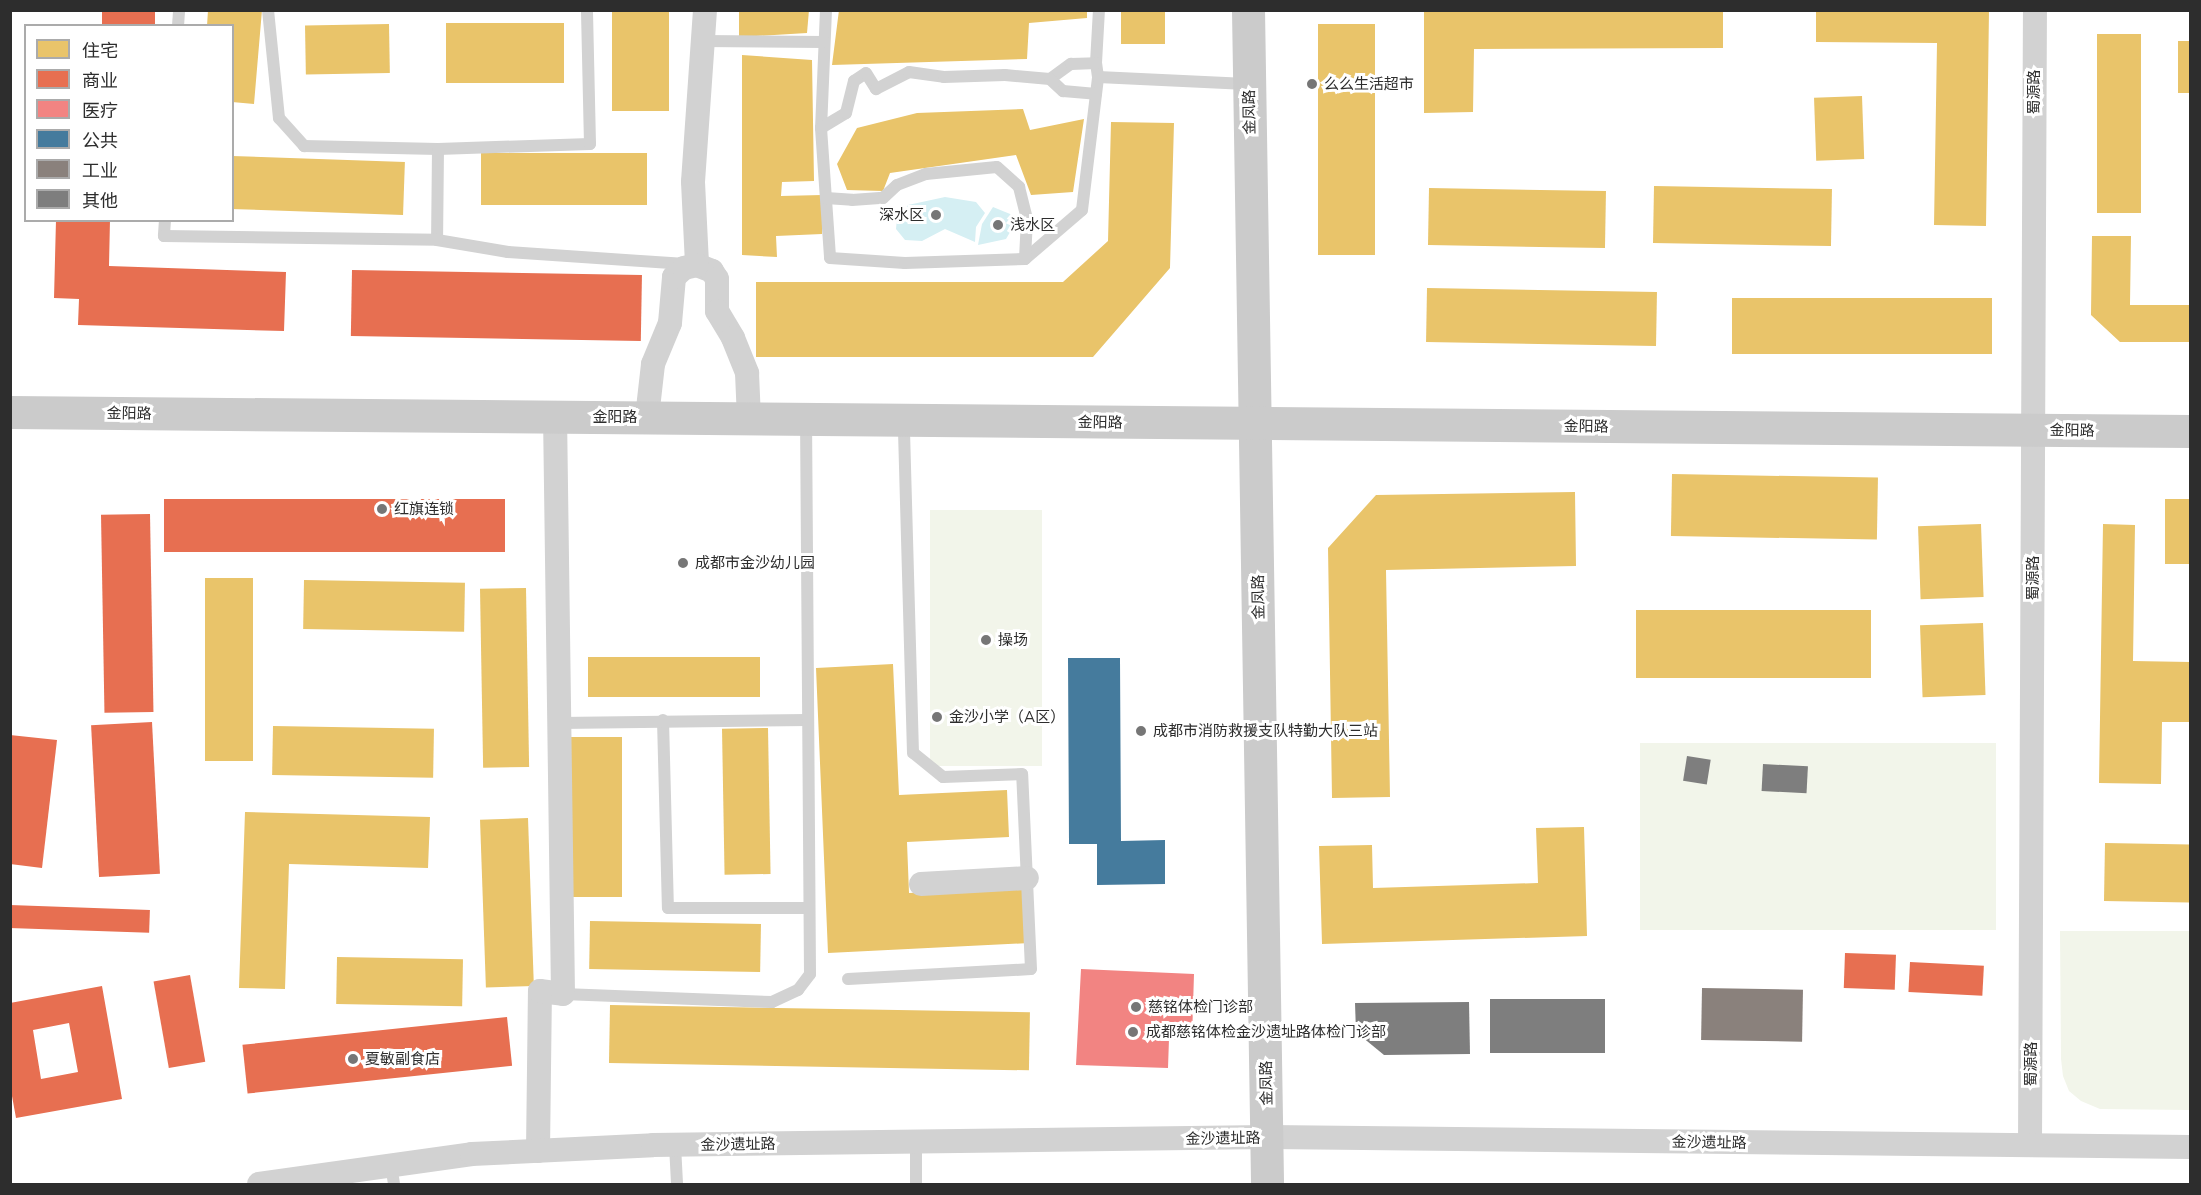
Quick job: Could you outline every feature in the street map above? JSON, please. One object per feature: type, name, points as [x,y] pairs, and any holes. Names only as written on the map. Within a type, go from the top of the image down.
[{"type":"street","points":[[697,264],[693,182],[705,10]]},
{"type":"street","name":"金凤路","points":[[1248,10],[1267,1185]]},
{"type":"street","name":"蜀源路","points":[[2030,1145],[2035,10]]},
{"type":"street","points":[[647,417],[653,364],[669,323],[674,277],[684,268],[697,264],[712,272],[717,279],[717,311],[733,338],[747,373],[749,418]]},
{"type":"street","name":"金阳路","points":[[10,412],[2190,431]]},
{"type":"street","points":[[538,1151],[540,991],[563,994],[555,417]]},
{"type":"street","points":[[921,885],[1027,878]]},
{"type":"street","name":"金沙遗址路","points":[[259,1185],[393,1175],[472,1154],[675,1145],[1267,1137],[2190,1147]]},
{"type":"lane","points":[[268,10],[279,118],[304,146],[438,149],[590,144],[587,10]]},
{"type":"lane","points":[[826,10],[821,128],[830,258],[905,263],[1025,260],[1082,210],[1098,78],[1096,63],[1099,10]]},
{"type":"lane","points":[[702,41],[824,42]]},
{"type":"lane","points":[[1050,80],[1071,64],[1096,63]]},
{"type":"lane","points":[[821,128],[846,113],[854,81],[866,73],[876,88],[909,72],[944,77],[1005,75],[1050,80],[1063,91],[1096,94]]},
{"type":"lane","points":[[1098,78],[1249,84]]},
{"type":"lane","points":[[437,240],[438,149]]},
{"type":"lane","points":[[826,198],[852,200],[883,198],[897,184],[927,174],[997,167],[1018,187],[1027,219],[1025,260]]},
{"type":"lane","points":[[165,222],[164,236],[437,240],[508,252],[697,264]]},
{"type":"lane","points":[[563,994],[772,1002],[798,990],[810,974],[806,419]]},
{"type":"lane","points":[[848,978],[1031,969],[1022,774],[943,777],[913,753],[904,420]]},
{"type":"lane","points":[[663,720],[668,908],[809,908]]},
{"type":"lane","points":[[560,723],[808,720]]},
{"type":"lane","points":[[916,1142],[916,1185]]},
{"type":"lane","points":[[675,1145],[677,1185]]},
{"type":"shaded area","name":"操场","points":[[930,510],[1042,510],[1042,766],[930,766]]},
{"type":"shaded area","points":[[1640,743],[1996,743],[1996,930],[1640,930]]},
{"type":"shaded area","points":[[2060,931],[2190,931],[2190,1110],[2100,1109],[2081,1101],[2069,1091],[2063,1076],[2061,1059]]},
{"type":"water","points":[[945,197],[976,202],[985,213],[976,227],[975,242],[945,229],[922,241],[905,240],[896,229],[897,218],[908,205]]},
{"type":"water","points":[[993,207],[1015,216],[1013,227],[1006,239],[978,245],[982,224]]},
{"type":"building: 住宅","points":[[208,10],[262,10],[254,104],[234,102],[234,24],[207,24]]},
{"type":"building: 住宅","points":[[612,10],[669,10],[669,111],[612,111]]},
{"type":"building: 住宅","points":[[739,10],[809,10],[807,33],[739,37]]},
{"type":"building: 住宅","points":[[839,10],[1087,10],[1087,18],[1029,23],[1027,59],[832,65]]},
{"type":"building: 住宅","points":[[1121,10],[1165,10],[1165,44],[1121,44]]},
{"type":"building: 住宅","points":[[1424,10],[1723,10],[1723,48],[1474,49],[1473,112],[1424,113]]},
{"type":"building: 住宅","points":[[1816,10],[1989,10],[1986,226],[1934,225],[1937,43],[1816,42]]},
{"type":"building: 住宅","points":[[446,23],[564,23],[564,83],[446,83]]},
{"type":"building: 住宅","points":[[389,24],[390,73],[306,74],[305,25]]},
{"type":"building: 住宅","points":[[1318,24],[1375,24],[1375,255],[1318,255]]},
{"type":"building: 住宅","points":[[2097,34],[2141,34],[2141,213],[2097,213]]},
{"type":"building: 住宅","points":[[2178,41],[2190,41],[2190,93],[2178,93]]},
{"type":"building: 住宅","points":[[742,55],[812,60],[814,181],[782,182],[781,196],[822,195],[822,234],[776,236],[777,257],[742,255]]},
{"type":"building: 住宅","points":[[1862,96],[1864,159],[1816,161],[1814,98]]},
{"type":"building: 住宅","points":[[1023,109],[1030,130],[1084,119],[1073,192],[1031,195],[1016,155],[890,173],[883,191],[847,190],[837,164],[857,128],[917,113]]},
{"type":"building: 住宅","points":[[1111,122],[1174,123],[1170,268],[1093,357],[756,357],[756,282],[1063,282],[1108,241]]},
{"type":"building: 住宅","points":[[481,153],[647,153],[647,205],[481,205]]},
{"type":"building: 住宅","points":[[234,156],[405,162],[403,215],[234,209]]},
{"type":"building: 住宅","points":[[1654,186],[1832,189],[1831,246],[1653,243]]},
{"type":"building: 住宅","points":[[1429,188],[1606,191],[1605,248],[1428,245]]},
{"type":"building: 住宅","points":[[2092,236],[2131,236],[2130,305],[2190,305],[2190,342],[2120,342],[2091,315]]},
{"type":"building: 住宅","points":[[1427,288],[1657,292],[1656,346],[1426,342]]},
{"type":"building: 住宅","points":[[1732,298],[1992,298],[1992,354],[1732,354]]},
{"type":"building: 住宅","points":[[1672,474],[1878,478],[1877,540],[1671,536]]},
{"type":"building: 住宅","points":[[1575,492],[1576,566],[1386,570],[1390,797],[1332,798],[1328,548],[1376,495]]},
{"type":"building: 住宅","points":[[2165,499],[2190,499],[2190,564],[2165,564]]},
{"type":"building: 住宅","points":[[1981,524],[1984,597],[1921,599],[1918,526]]},
{"type":"building: 住宅","points":[[2103,524],[2135,525],[2133,661],[2190,662],[2190,722],[2162,722],[2161,784],[2099,783]]},
{"type":"building: 住宅","points":[[205,578],[253,578],[253,761],[205,761]]},
{"type":"building: 住宅","points":[[304,580],[465,583],[464,632],[303,629]]},
{"type":"building: 住宅","points":[[526,588],[529,767],[483,768],[480,589]]},
{"type":"building: 住宅","points":[[1636,610],[1871,610],[1871,678],[1636,678]]},
{"type":"building: 住宅","points":[[1983,623],[1986,695],[1923,697],[1920,625]]},
{"type":"building: 住宅","points":[[588,657],[760,657],[760,697],[588,697]]},
{"type":"building: 住宅","points":[[893,664],[899,795],[1007,790],[1009,837],[907,842],[909,893],[1027,888],[1029,943],[828,953],[816,668]]},
{"type":"building: 住宅","points":[[273,726],[434,729],[433,778],[272,775]]},
{"type":"building: 住宅","points":[[768,728],[771,874],[725,875],[722,729]]},
{"type":"building: 住宅","points":[[571,737],[622,737],[622,897],[571,897]]},
{"type":"building: 住宅","points":[[245,812],[430,817],[428,868],[289,864],[285,989],[239,988]]},
{"type":"building: 住宅","points":[[528,818],[534,986],[486,988],[480,820]]},
{"type":"building: 住宅","points":[[1584,827],[1587,936],[1322,944],[1319,846],[1372,845],[1373,888],[1538,883],[1536,828]]},
{"type":"building: 住宅","points":[[2105,843],[2190,844],[2189,902],[2104,901]]},
{"type":"building: 住宅","points":[[590,921],[761,924],[760,972],[589,969]]},
{"type":"building: 住宅","points":[[337,957],[463,959],[462,1006],[336,1004]]},
{"type":"building: 住宅","points":[[610,1005],[1030,1012],[1029,1070],[609,1063]]},
{"type":"building: 商业","points":[[102,10],[155,10],[155,24],[102,24]]},
{"type":"building: 商业","points":[[56,222],[110,222],[109,266],[286,272],[284,331],[78,325],[79,299],[54,298]]},
{"type":"building: 商业","points":[[352,270],[642,275],[641,341],[351,336]]},
{"type":"building: 商业","points":[[164,499],[505,499],[505,552],[164,552]]},
{"type":"building: 商业","points":[[150,514],[153,712],[104,713],[101,515]]},
{"type":"building: 商业","points":[[152,722],[160,874],[99,877],[91,725]]},
{"type":"building: 商业","points":[[10,735],[57,740],[42,868],[10,864]]},
{"type":"building: 商业","points":[[10,905],[150,910],[149,933],[10,928]]},
{"type":"building: 商业","points":[[1845,953],[1896,955],[1895,990],[1844,988]]},
{"type":"building: 商业","points":[[1910,962],[1984,966],[1982,996],[1908,992]]},
{"type":"building: 商业","points":[[190,975],[205,1062],[169,1068],[154,981]]},
{"type":"building: 商业","points":[[102,986],[122,1099],[16,1118],[10,1085],[10,1003]],"holes":[[[69,1023],[78,1072],[41,1079],[33,1030]]]},
{"type":"building: 商业","points":[[507,1017],[512,1066],[248,1094],[242,1045]]},
{"type":"building: 医疗","name":"慈铭体检门诊部","points":[[1081,969],[1194,974],[1192,1040],[1169,1039],[1168,1068],[1076,1065]]},
{"type":"building: 公共","points":[[1068,658],[1120,658],[1121,841],[1165,840],[1165,884],[1097,885],[1097,844],[1069,844]]},
{"type":"building: 工业","points":[[1702,988],[1803,990],[1802,1042],[1701,1040]]},
{"type":"building: 其他","points":[[1687,756],[1711,760],[1707,784],[1683,781]]},
{"type":"building: 其他","points":[[1763,764],[1808,766],[1807,793],[1762,791]]},
{"type":"building: 其他","points":[[1490,999],[1605,999],[1605,1053],[1490,1053]]},
{"type":"building: 其他","points":[[1469,1002],[1470,1054],[1384,1055],[1356,1032],[1355,1003]]},
{"type":"place","name":"么么生活超市","points":[[1312,84]]},
{"type":"place","name":"深水区","points":[[936,215]]},
{"type":"place","name":"浅水区","points":[[998,225]]},
{"type":"place","name":"红旗连锁","points":[[382,509]]},
{"type":"place","name":"成都市金沙幼儿园","points":[[683,563]]},
{"type":"place","name":"操场","points":[[986,640]]},
{"type":"place","name":"金沙小学（A区）","points":[[937,717]]},
{"type":"place","name":"成都市消防救援支队特勤大队三站","points":[[1141,731]]},
{"type":"place","name":"慈铭体检门诊部","points":[[1136,1007]]},
{"type":"place","name":"成都慈铭体检金沙遗址路体检门诊部","points":[[1133,1032]]},
{"type":"place","name":"夏敏副食店","points":[[353,1059]]}]
